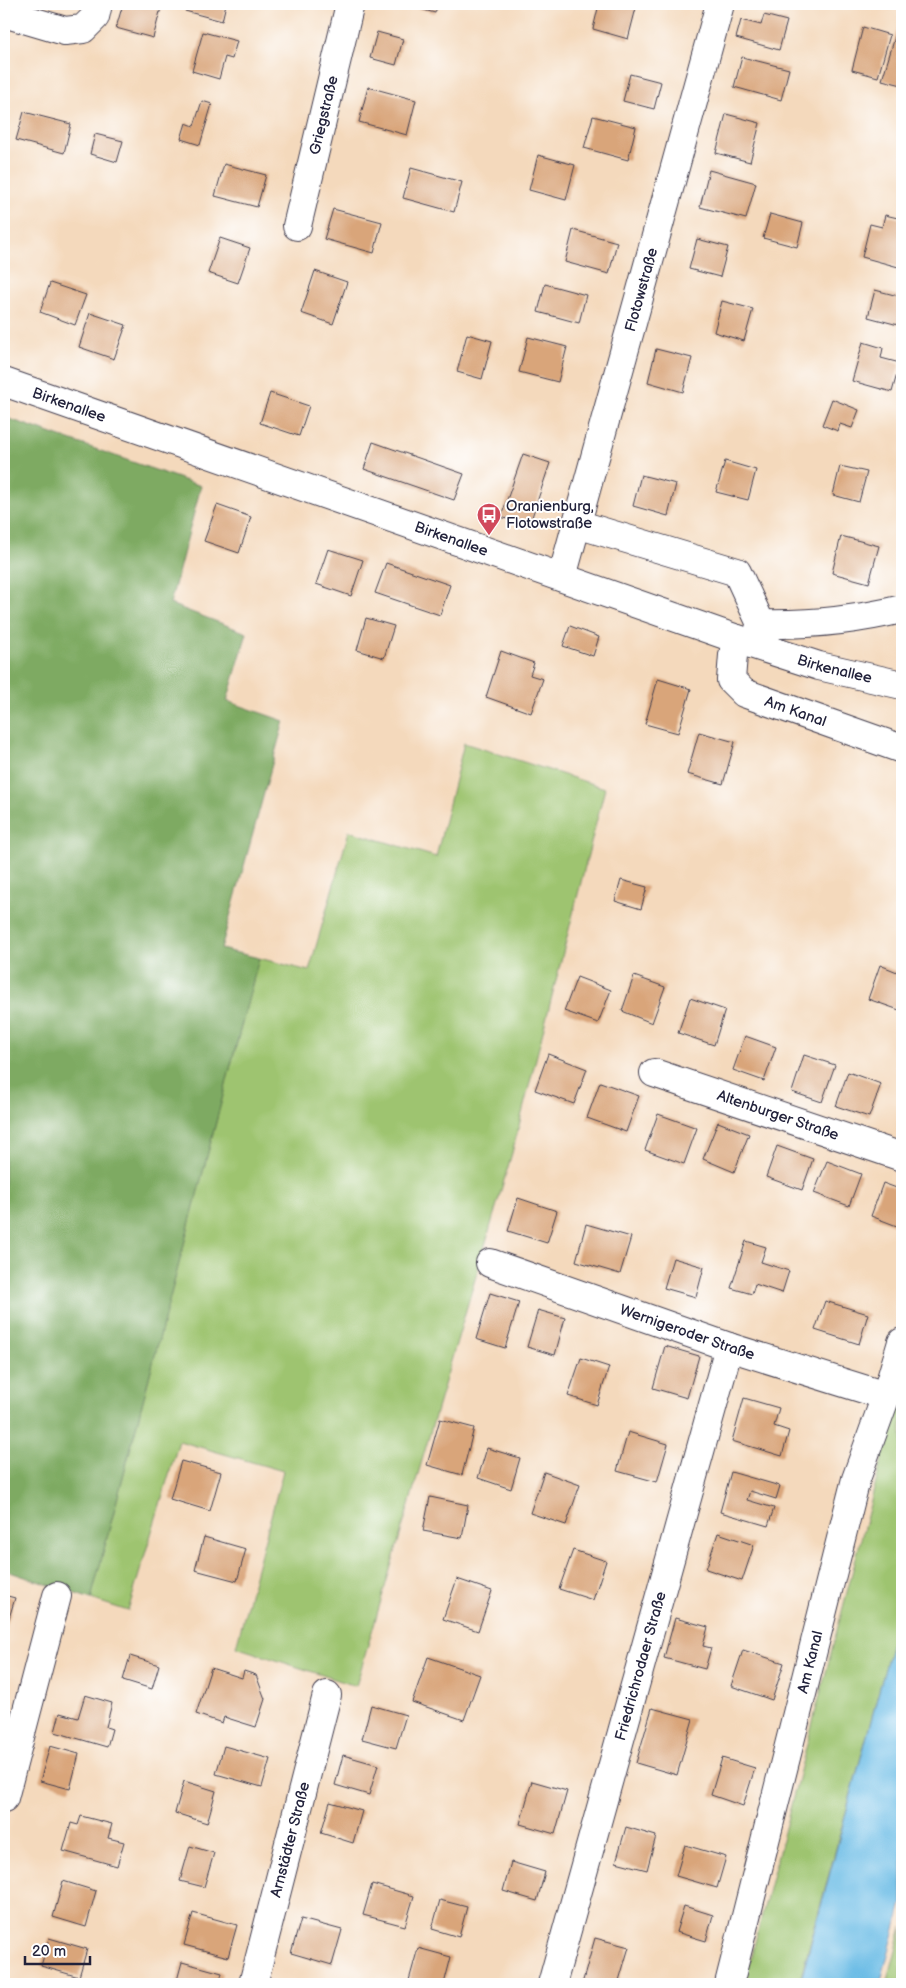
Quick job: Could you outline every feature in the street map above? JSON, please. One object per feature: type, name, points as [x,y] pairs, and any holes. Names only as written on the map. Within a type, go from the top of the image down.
[{"type":"street","points":[[4,13],[65,30],[83,29],[95,17],[98,4]]},
{"type":"street","name":"Griegstraße","points":[[297,226],[350,4]]},
{"type":"street","name":"Flotowstraße","points":[[562,577],[720,4]]},
{"type":"street","name":"Birkenallee","points":[[4,382],[562,577],[751,636],[819,666],[902,685]]},
{"type":"street","points":[[577,524],[737,572],[751,636],[780,625],[880,614],[902,609]]},
{"type":"street","name":"Am Kanal","points":[[751,636],[733,655],[732,680],[744,693],[902,749]]},
{"type":"street","name":"Altenburger Straße","points":[[654,1073],[902,1157]]},
{"type":"street","name":"Wernigeroder Straße","points":[[490,1263],[729,1347],[886,1396]]},
{"type":"street","name":"Am Kanal","points":[[729,1984],[856,1479],[886,1396],[902,1342]]},
{"type":"street","name":"Friedrichrodaer Straße","points":[[552,1984],[729,1347]]},
{"type":"street","points":[[4,1798],[57,1596]]},
{"type":"street","name":"Arnstädter Straße","points":[[253,1984],[327,1695]]},
{"type":"green space","points":[[4,417],[201,486],[170,604],[247,633],[227,701],[284,721],[221,949],[259,958],[91,1599],[4,1570]]},
{"type":"green space","points":[[464,743],[605,788],[512,1153],[356,1686],[236,1647],[283,1471],[179,1441],[128,1611],[91,1599],[259,958],[309,971],[349,831],[436,857]]},
{"type":"green space","points":[[902,1383],[902,1606],[799,1984],[744,1984]]},
{"type":"green space","points":[[902,1927],[902,1984],[887,1984]]},
{"type":"water","points":[[902,1606],[902,1903],[880,1984],[800,1984]]},
{"type":"building","points":[[123,4],[162,4],[153,38],[116,28]]},
{"type":"building","points":[[187,4],[226,4],[222,21],[185,11]]},
{"type":"building","points":[[402,4],[438,4],[435,13]]},
{"type":"building","points":[[599,4],[621,4],[636,8],[628,39],[593,29]]},
{"type":"building","points":[[764,15],[787,21],[779,50],[736,38],[741,20],[761,25]]},
{"type":"building","points":[[863,27],[890,35],[878,77],[852,70]]},
{"type":"building","points":[[898,27],[902,28],[902,85],[882,80]]},
{"type":"building","points":[[203,32],[237,41],[232,59],[225,57],[219,79],[192,71]]},
{"type":"building","points":[[377,32],[403,39],[396,65],[370,58]]},
{"type":"building","points":[[742,57],[789,69],[781,100],[734,87]]},
{"type":"building","points":[[630,74],[661,82],[654,109],[623,101]]},
{"type":"building","points":[[368,87],[416,100],[407,135],[359,122]]},
{"type":"building","points":[[202,101],[212,104],[200,145],[181,139],[186,123],[194,126]]},
{"type":"building","points":[[24,112],[71,124],[64,153],[16,140]]},
{"type":"building","points":[[726,114],[760,123],[750,162],[716,153]]},
{"type":"building","points":[[593,116],[636,127],[628,160],[584,148]]},
{"type":"building","points":[[95,134],[123,141],[117,162],[90,154]]},
{"type":"building","points":[[538,155],[575,165],[566,200],[529,190]]},
{"type":"building","points":[[224,164],[266,175],[257,207],[215,196]]},
{"type":"building","points":[[411,168],[462,182],[454,212],[403,198]]},
{"type":"building","points":[[709,170],[756,183],[746,219],[700,207]]},
{"type":"building","points":[[333,209],[382,222],[374,253],[324,239]]},
{"type":"building","points":[[770,214],[803,223],[797,247],[763,238]]},
{"type":"building","points":[[885,215],[902,219],[902,268],[862,257],[870,224],[882,227]]},
{"type":"building","points":[[573,230],[617,242],[609,274],[565,262]]},
{"type":"building","points":[[220,238],[250,248],[238,283],[208,273]]},
{"type":"building","points":[[697,239],[728,247],[720,277],[689,269]]},
{"type":"building","points":[[315,271],[347,282],[333,324],[301,313]]},
{"type":"building","points":[[50,283],[86,295],[75,325],[40,312]]},
{"type":"building","points":[[545,284],[586,295],[579,323],[538,312]]},
{"type":"building","points":[[875,290],[902,297],[902,326],[868,317]]},
{"type":"building","points":[[722,301],[753,309],[744,341],[714,332]]},
{"type":"building","points":[[90,313],[126,325],[114,359],[79,347]]},
{"type":"building","points":[[467,334],[492,341],[482,379],[457,372]]},
{"type":"building","points":[[528,337],[567,347],[558,382],[519,372]]},
{"type":"building","points":[[863,342],[883,348],[881,358],[900,363],[892,392],[852,381]]},
{"type":"building","points":[[656,349],[692,358],[683,392],[648,382]]},
{"type":"building","points":[[270,393],[309,406],[299,436],[260,423]]},
{"type":"building","points":[[832,399],[859,410],[852,428],[840,424],[838,431],[822,425]]},
{"type":"building","points":[[373,442],[464,474],[454,500],[364,469]]},
{"type":"building","points":[[523,454],[550,463],[529,526],[501,517]]},
{"type":"building","points":[[725,461],[756,470],[748,500],[716,492]]},
{"type":"building","points":[[840,466],[867,472],[859,502],[833,495]]},
{"type":"building","points":[[641,475],[676,484],[668,516],[633,506]]},
{"type":"building","points":[[217,505],[251,517],[239,553],[204,541]]},
{"type":"building","points":[[841,536],[879,546],[869,583],[832,573]]},
{"type":"building","points":[[328,549],[363,560],[351,596],[316,584]]},
{"type":"building","points":[[386,563],[450,585],[440,615],[375,593]]},
{"type":"building","points":[[366,618],[394,626],[384,658],[357,650]]},
{"type":"building","points":[[570,626],[599,637],[593,656],[563,646]]},
{"type":"building","points":[[501,651],[534,663],[530,675],[543,679],[531,713],[486,697]]},
{"type":"building","points":[[658,679],[691,689],[678,733],[645,724]]},
{"type":"building","points":[[699,732],[735,742],[723,784],[687,774]]},
{"type":"building","points":[[621,880],[647,887],[641,909],[615,901]]},
{"type":"building","points":[[880,965],[902,974],[902,1011],[868,999]]},
{"type":"building","points":[[634,976],[665,987],[652,1023],[622,1011]]},
{"type":"building","points":[[577,977],[611,990],[598,1023],[564,1011]]},
{"type":"building","points":[[690,998],[725,1010],[714,1045],[678,1033]]},
{"type":"building","points":[[745,1036],[776,1047],[764,1081],[733,1070]]},
{"type":"building","points":[[548,1054],[587,1069],[574,1104],[535,1090]]},
{"type":"building","points":[[804,1055],[835,1065],[822,1102],[792,1092]]},
{"type":"building","points":[[848,1072],[881,1084],[869,1117],[836,1106]]},
{"type":"building","points":[[600,1082],[639,1096],[626,1132],[587,1118]]},
{"type":"building","points":[[902,1112],[902,1127],[897,1125]]},
{"type":"building","points":[[658,1114],[697,1128],[684,1164],[645,1150]]},
{"type":"building","points":[[718,1122],[749,1134],[734,1172],[703,1159]]},
{"type":"building","points":[[777,1146],[813,1159],[802,1190],[766,1177]]},
{"type":"building","points":[[827,1161],[861,1174],[849,1206],[814,1193]]},
{"type":"building","points":[[883,1183],[902,1190],[902,1228],[871,1216]]},
{"type":"building","points":[[518,1198],[557,1211],[547,1243],[508,1231]]},
{"type":"building","points":[[586,1224],[631,1237],[620,1274],[576,1261]]},
{"type":"building","points":[[746,1241],[766,1247],[761,1262],[789,1271],[782,1293],[755,1284],[752,1294],[731,1288]]},
{"type":"building","points":[[673,1258],[704,1267],[696,1297],[664,1288]]},
{"type":"building","points":[[490,1293],[519,1302],[505,1348],[476,1339]]},
{"type":"building","points":[[825,1301],[868,1314],[859,1344],[815,1330]]},
{"type":"building","points":[[538,1310],[565,1318],[555,1355],[527,1347]]},
{"type":"building","points":[[665,1346],[699,1356],[687,1398],[653,1388]]},
{"type":"building","points":[[581,1358],[609,1367],[597,1405],[568,1396]]},
{"type":"building","points":[[744,1398],[779,1408],[774,1426],[789,1431],[782,1456],[732,1441]]},
{"type":"building","points":[[440,1419],[474,1428],[462,1475],[427,1465]]},
{"type":"building","points":[[628,1432],[668,1444],[657,1482],[617,1471]]},
{"type":"building","points":[[487,1448],[520,1458],[511,1489],[478,1478]]},
{"type":"building","points":[[181,1461],[221,1472],[210,1511],[170,1499]]},
{"type":"building","points":[[544,1472],[580,1485],[566,1525],[530,1513]]},
{"type":"building","points":[[731,1472],[780,1486],[776,1499],[750,1491],[747,1500],[774,1508],[768,1526],[720,1512]]},
{"type":"building","points":[[430,1497],[468,1505],[462,1538],[423,1531]]},
{"type":"building","points":[[718,1533],[754,1545],[742,1581],[706,1569]]},
{"type":"building","points":[[204,1537],[246,1549],[237,1581],[195,1570]]},
{"type":"building","points":[[573,1550],[606,1561],[593,1600],[559,1589]]},
{"type":"building","points":[[457,1579],[492,1591],[478,1631],[443,1619]]},
{"type":"building","points":[[4,1595],[15,1598],[4,1635]]},
{"type":"building","points":[[675,1618],[708,1627],[703,1646],[711,1648],[705,1669],[664,1658]]},
{"type":"building","points":[[743,1650],[784,1663],[772,1700],[731,1686]]},
{"type":"building","points":[[130,1656],[159,1665],[152,1689],[123,1680]]},
{"type":"building","points":[[428,1657],[480,1675],[464,1720],[412,1702]]},
{"type":"building","points":[[211,1668],[242,1678],[244,1671],[256,1675],[265,1699],[256,1727],[224,1717],[222,1723],[196,1714]]},
{"type":"building","points":[[85,1695],[112,1703],[106,1727],[112,1729],[107,1747],[55,1732],[60,1713],[78,1718]]},
{"type":"building","points":[[371,1705],[406,1715],[396,1748],[362,1739]]},
{"type":"building","points":[[652,1708],[693,1719],[677,1775],[636,1763]]},
{"type":"building","points":[[50,1746],[79,1754],[70,1789],[40,1781]]},
{"type":"building","points":[[224,1746],[270,1759],[262,1787],[216,1774]]},
{"type":"building","points":[[343,1755],[378,1765],[369,1795],[335,1785]]},
{"type":"building","points":[[722,1758],[755,1768],[743,1806],[711,1795]]},
{"type":"building","points":[[184,1781],[216,1791],[207,1823],[175,1813]]},
{"type":"building","points":[[532,1781],[567,1791],[555,1834],[520,1824]]},
{"type":"building","points":[[330,1802],[362,1811],[353,1843],[321,1833]]},
{"type":"building","points":[[81,1816],[112,1824],[108,1838],[124,1842],[117,1866],[63,1851],[71,1823],[78,1825]]},
{"type":"building","points":[[626,1827],[656,1836],[647,1870],[616,1862]]},
{"type":"building","points":[[685,1845],[726,1857],[717,1888],[676,1876]]},
{"type":"building","points":[[190,1846],[214,1853],[204,1887],[180,1881]]},
{"type":"building","points":[[511,1862],[545,1872],[537,1901],[503,1891]]},
{"type":"building","points":[[63,1881],[96,1891],[86,1927],[53,1917]]},
{"type":"building","points":[[372,1884],[414,1896],[405,1926],[363,1915]]},
{"type":"building","points":[[440,1900],[467,1907],[459,1937],[432,1929]]},
{"type":"building","points":[[684,1906],[713,1915],[706,1941],[676,1932]]},
{"type":"building","points":[[193,1913],[237,1925],[228,1957],[184,1945]]},
{"type":"building","points":[[301,1919],[342,1930],[332,1965],[291,1953]]},
{"type":"building","points":[[49,1938],[87,1949],[79,1977],[41,1966]]},
{"type":"building","points":[[595,1938],[629,1947],[618,1984],[582,1984]]},
{"type":"building","points":[[418,1948],[451,1957],[444,1984],[408,1984]]},
{"type":"building","points":[[182,1962],[222,1973],[219,1984],[176,1984]]},
{"type":"place","name":"Oranienburg, Flotowstraße","points":[[489,536]]}]
